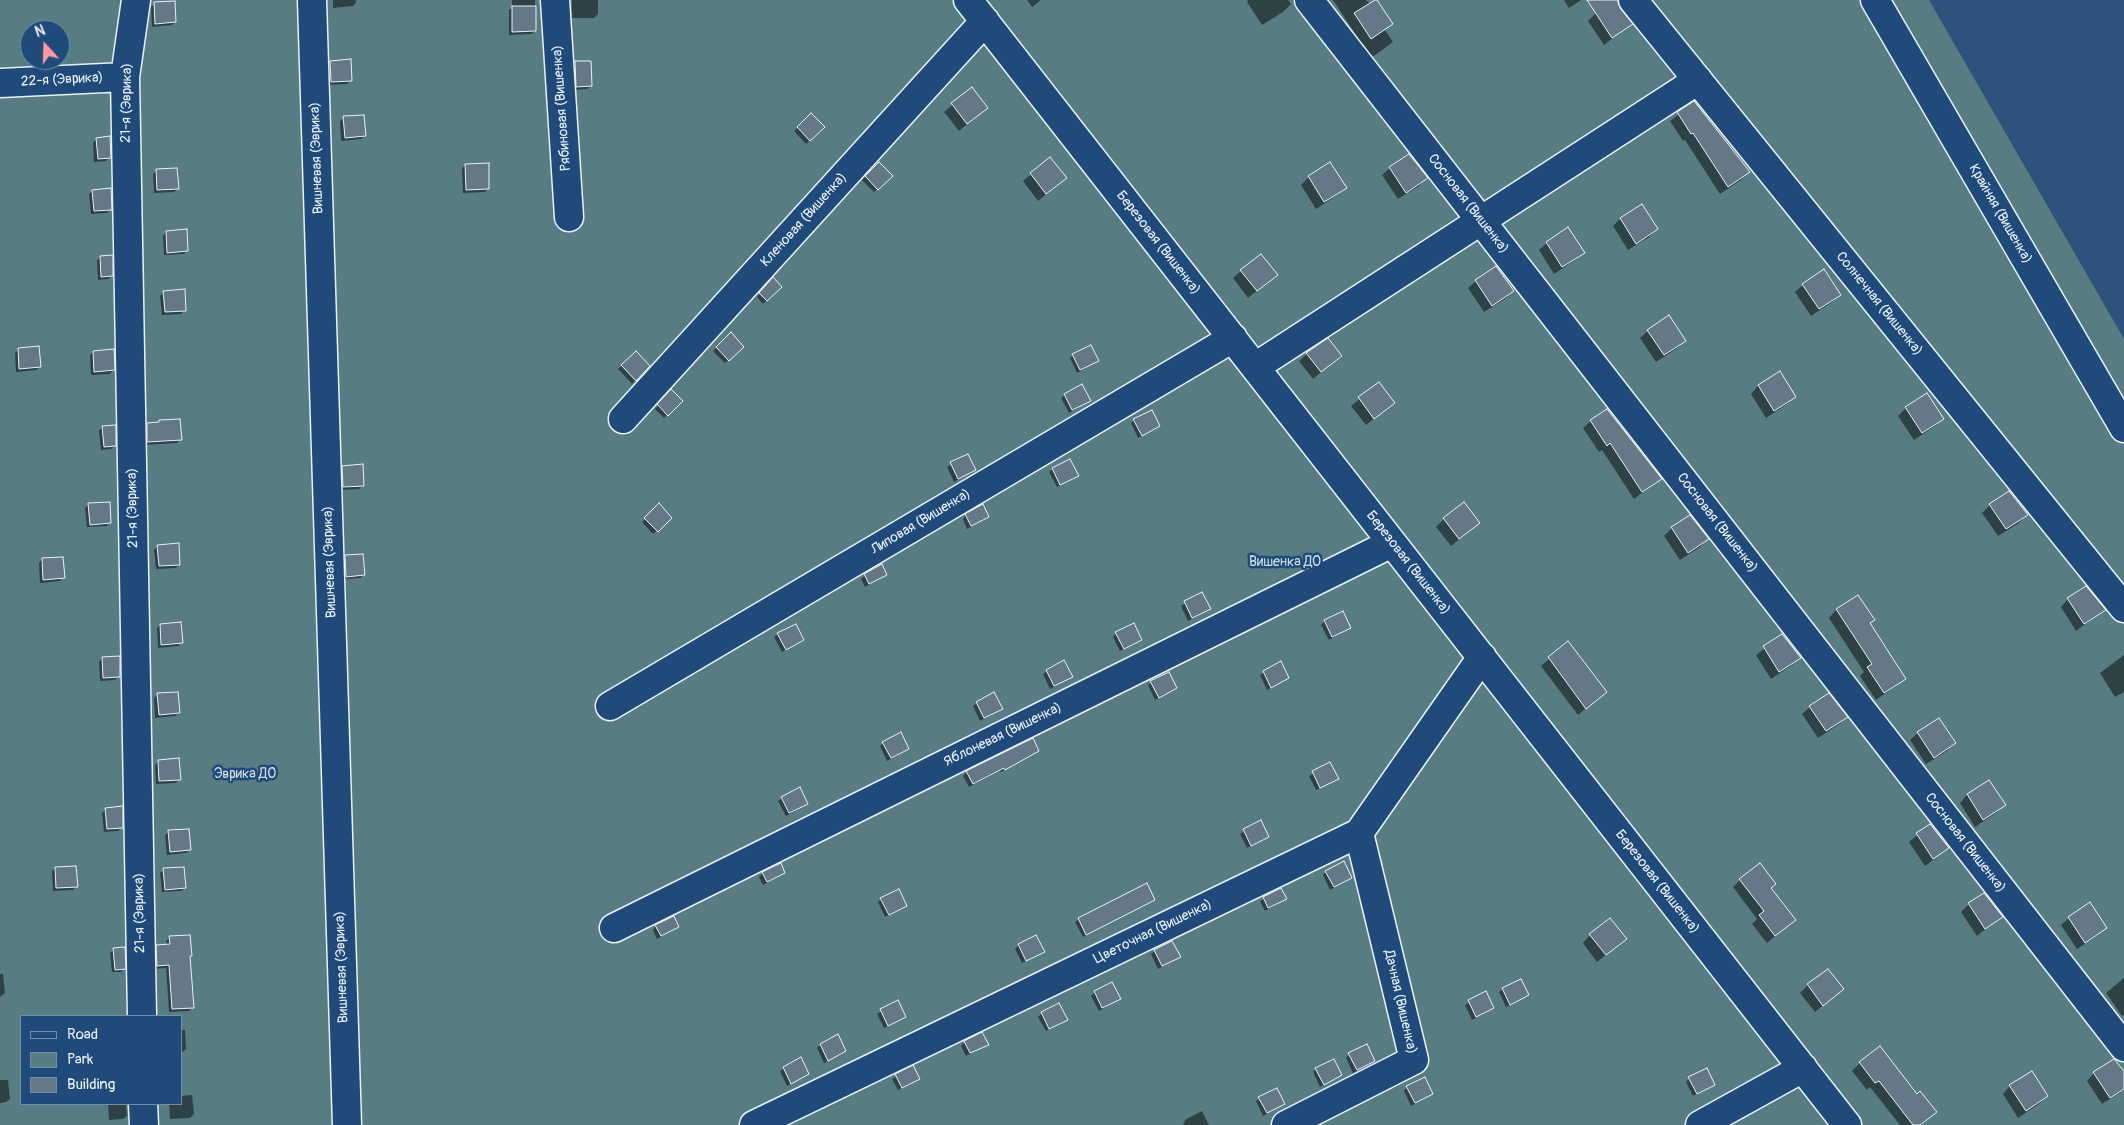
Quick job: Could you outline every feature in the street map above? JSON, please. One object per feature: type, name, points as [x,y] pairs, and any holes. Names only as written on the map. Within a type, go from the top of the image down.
[{"type":"lane","name":"21-я (Эврика)","points":[[136,0],[125,76],[142,1015]]},
{"type":"lane","name":"Вишневая (Эврика)","points":[[312,0],[347,1125]]},
{"type":"lane","name":"Рябиновая (Вишенка)","points":[[556,0],[569,217]]},
{"type":"lane","name":"Березовая (Вишенка)","points":[[968,0],[1847,1125]]},
{"type":"lane","name":"Сосновая (Вишенка)","points":[[1309,0],[2124,1047]]},
{"type":"lane","name":"Солнечная (Вишенка)","points":[[1633,0],[2124,608]]},
{"type":"lane","name":"Крайняя (Вишенка)","points":[[1875,0],[2124,428]]},
{"type":"lane","name":"Кленовая (Вишенка)","points":[[623,419],[985,21]]},
{"type":"lane","name":"22-я (Эврика)","points":[[0,83],[125,76]]},
{"type":"lane","points":[[1255,367],[1698,80]]},
{"type":"lane","name":"Липовая (Вишенка)","points":[[610,706],[1233,338]]},
{"type":"lane","name":"Яблоневая (Вишенка)","points":[[614,928],[1392,543]]},
{"type":"lane","name":"Цветочная (Вишенка)","points":[[754,1125],[1359,833],[1482,657]]},
{"type":"lane","name":"Дачная (Вишенка)","points":[[1286,1125],[1414,1060],[1359,833]]},
{"type":"lane","points":[[1700,1125],[1803,1068]]},
{"type":"lane","points":[[143,1105],[144,1125]]},
{"type":"green space","name":"Вишенка ДО","points":[[0,0],[1929,0],[2124,339],[2124,1125],[0,1125]]},
{"type":"building","points":[[1377,0],[1393,24],[1371,39],[1354,13]]},
{"type":"building","points":[[1587,0],[1618,0],[1621,9],[1633,24],[1612,38]]},
{"type":"building","points":[[175,1],[176,22],[155,24],[154,2]]},
{"type":"building","points":[[512,6],[536,6],[536,31],[512,32]]},
{"type":"building","points":[[351,59],[352,81],[331,82],[330,61]]},
{"type":"building","points":[[575,61],[591,61],[592,86],[576,87]]},
{"type":"building","points":[[972,87],[988,108],[967,124],[951,103]]},
{"type":"building","points":[[1694,101],[1750,172],[1728,187],[1677,112]]},
{"type":"building","points":[[811,113],[825,127],[810,141],[797,127]]},
{"type":"building","points":[[364,115],[366,136],[345,138],[343,116]]},
{"type":"building","points":[[110,136],[111,158],[98,159],[96,138]]},
{"type":"building","points":[[1409,154],[1428,178],[1406,193],[1389,167]]},
{"type":"building","points":[[1050,157],[1067,178],[1046,194],[1030,173]]},
{"type":"building","points":[[879,162],[893,176],[878,190],[865,176]]},
{"type":"building","points":[[1330,162],[1347,188],[1324,202],[1308,176]]},
{"type":"building","points":[[489,163],[489,189],[466,190],[465,164]]},
{"type":"building","points":[[177,168],[179,189],[157,190],[156,169]]},
{"type":"building","points":[[111,188],[112,210],[94,211],[92,190]]},
{"type":"building","points":[[1642,204],[1658,229],[1636,244],[1620,218]]},
{"type":"building","points":[[1568,227],[1585,253],[1562,267],[1546,242]]},
{"type":"building","points":[[187,229],[188,251],[167,253],[166,231]]},
{"type":"building","points":[[1261,254],[1278,275],[1257,291],[1240,270]]},
{"type":"building","points":[[113,255],[113,276],[101,277],[100,256]]},
{"type":"building","points":[[1496,266],[1514,291],[1492,306],[1475,280]]},
{"type":"building","points":[[1824,269],[1841,295],[1819,309],[1802,284]]},
{"type":"building","points":[[773,277],[782,287],[767,301],[759,293]]},
{"type":"building","points":[[185,289],[186,311],[165,312],[163,291]]},
{"type":"building","points":[[1669,315],[1686,341],[1664,355],[1647,330]]},
{"type":"building","points":[[731,332],[744,347],[729,361],[716,347]]},
{"type":"building","points":[[1328,338],[1342,356],[1321,372],[1306,353]]},
{"type":"building","points":[[1091,345],[1099,361],[1080,370],[1072,354]]},
{"type":"building","points":[[39,346],[41,367],[19,369],[18,348]]},
{"type":"building","points":[[114,349],[115,370],[94,372],[93,351]]},
{"type":"building","points":[[636,351],[650,366],[636,381],[621,365]]},
{"type":"building","points":[[1780,371],[1796,397],[1774,411],[1758,385]]},
{"type":"building","points":[[1379,382],[1395,403],[1374,419],[1358,397]]},
{"type":"building","points":[[1082,384],[1091,401],[1072,410],[1064,394]]},
{"type":"building","points":[[671,389],[683,401],[668,416],[657,404]]},
{"type":"building","points":[[1927,393],[1944,419],[1922,433],[1905,407]]},
{"type":"building","points":[[1607,409],[1662,479],[1642,492],[1610,443],[1607,446],[1590,420]]},
{"type":"building","points":[[1152,410],[1160,426],[1142,436],[1133,419]]},
{"type":"building","points":[[180,419],[182,440],[147,442],[147,423],[159,422],[159,420]]},
{"type":"building","points":[[116,425],[116,446],[104,447],[102,426]]},
{"type":"building","points":[[968,454],[976,470],[958,479],[950,462]]},
{"type":"building","points":[[1070,459],[1079,476],[1060,485],[1052,468]]},
{"type":"building","points":[[363,464],[364,486],[343,487],[342,466]]},
{"type":"building","points":[[2009,491],[2028,515],[2006,529],[1989,504]]},
{"type":"building","points":[[110,502],[111,523],[90,525],[88,503]]},
{"type":"building","points":[[1464,502],[1480,523],[1459,539],[1443,518]]},
{"type":"building","points":[[659,503],[672,518],[658,532],[644,518]]},
{"type":"building","points":[[983,504],[989,517],[971,526],[965,514]]},
{"type":"building","points":[[1690,515],[1709,539],[1688,553],[1671,527]]},
{"type":"building","points":[[179,543],[180,565],[159,566],[157,545]]},
{"type":"building","points":[[363,554],[365,575],[346,577],[345,555]]},
{"type":"building","points":[[63,557],[65,578],[43,580],[42,558]]},
{"type":"building","points":[[882,564],[887,575],[869,584],[864,574]]},
{"type":"building","points":[[2086,586],[2106,610],[2084,624],[2067,598]]},
{"type":"building","points":[[1202,592],[1211,609],[1192,618],[1184,601]]},
{"type":"building","points":[[1858,595],[1875,620],[1870,623],[1906,679],[1884,693],[1867,667],[1872,664],[1836,609]]},
{"type":"building","points":[[1343,611],[1351,628],[1332,637],[1324,620]]},
{"type":"building","points":[[181,622],[183,643],[161,645],[160,624]]},
{"type":"building","points":[[1134,623],[1142,640],[1124,649],[1115,632]]},
{"type":"building","points":[[796,624],[804,640],[786,650],[777,633]]},
{"type":"building","points":[[1782,634],[1801,658],[1779,672],[1763,646]]},
{"type":"building","points":[[1568,641],[1607,692],[1586,709],[1548,657]]},
{"type":"building","points":[[120,656],[120,677],[103,678],[102,657]]},
{"type":"building","points":[[1064,660],[1073,677],[1054,686],[1046,670]]},
{"type":"building","points":[[1281,661],[1289,678],[1271,688],[1263,671]]},
{"type":"building","points":[[1169,672],[1177,688],[1159,698],[1150,681]]},
{"type":"building","points":[[178,692],[180,713],[159,715],[157,693]]},
{"type":"building","points":[[994,692],[1003,709],[984,718],[976,702]]},
{"type":"building","points":[[1829,693],[1848,717],[1826,731],[1809,706]]},
{"type":"building","points":[[1939,718],[1956,743],[1934,758],[1917,732]]},
{"type":"building","points":[[901,732],[909,749],[891,758],[882,742]]},
{"type":"building","points":[[1033,738],[1039,751],[1005,770],[1004,768],[973,784],[966,771]]},
{"type":"building","points":[[179,758],[181,780],[159,781],[158,760]]},
{"type":"building","points":[[1330,762],[1339,779],[1320,788],[1312,771]]},
{"type":"building","points":[[1989,780],[2006,805],[1983,820],[1967,794]]},
{"type":"building","points":[[800,787],[808,804],[789,813],[781,797]]},
{"type":"building","points":[[123,806],[123,828],[107,829],[105,808]]},
{"type":"building","points":[[1261,820],[1269,837],[1251,846],[1243,829]]},
{"type":"building","points":[[1930,824],[1949,848],[1933,859],[1916,833]]},
{"type":"building","points":[[189,829],[191,850],[170,852],[168,830]]},
{"type":"building","points":[[1344,861],[1352,878],[1334,887],[1325,871]]},
{"type":"building","points":[[781,863],[785,873],[767,882],[762,872]]},
{"type":"building","points":[[1760,863],[1776,884],[1771,888],[1796,920],[1775,936],[1759,915],[1764,911],[1739,879]]},
{"type":"building","points":[[76,866],[78,887],[56,888],[55,867]]},
{"type":"building","points":[[184,867],[186,888],[165,890],[163,868]]},
{"type":"building","points":[[1147,883],[1155,900],[1086,935],[1078,918]]},
{"type":"building","points":[[1281,888],[1287,899],[1268,908],[1263,897]]},
{"type":"building","points":[[899,889],[907,906],[889,915],[880,898]]},
{"type":"building","points":[[1984,893],[2003,917],[1985,929],[1968,903]]},
{"type":"building","points":[[2090,902],[2107,928],[2085,943],[2068,917]]},
{"type":"building","points":[[674,916],[679,927],[661,936],[655,925]]},
{"type":"building","points":[[1610,918],[1627,939],[1606,955],[1589,934]]},
{"type":"building","points":[[190,935],[194,1008],[172,1009],[169,965],[157,966],[156,945],[170,944],[169,936]]},
{"type":"building","points":[[1036,935],[1045,952],[1026,961],[1018,944]]},
{"type":"building","points":[[1172,941],[1181,957],[1162,966],[1154,950]]},
{"type":"building","points":[[125,947],[126,969],[115,970],[113,948]]},
{"type":"building","points":[[1828,969],[1844,989],[1823,1006],[1807,984]]},
{"type":"building","points":[[1521,979],[1529,995],[1510,1005],[1502,988]]},
{"type":"building","points":[[1112,982],[1121,999],[1102,1008],[1094,991]]},
{"type":"building","points":[[1486,991],[1494,1008],[1476,1017],[1468,1000]]},
{"type":"building","points":[[898,1000],[906,1017],[888,1026],[880,1009]]},
{"type":"building","points":[[1059,1003],[1068,1020],[1049,1029],[1041,1012]]},
{"type":"building","points":[[982,1032],[989,1045],[970,1053],[964,1041]]},
{"type":"building","points":[[838,1034],[846,1051],[828,1061],[820,1044]]},
{"type":"building","points":[[1367,1044],[1375,1061],[1357,1070],[1348,1053]]},
{"type":"building","points":[[1880,1046],[1917,1094],[1920,1091],[1937,1112],[1920,1125],[1913,1125],[1879,1081],[1875,1083],[1859,1062]]},
{"type":"building","points":[[801,1057],[809,1074],[791,1084],[783,1067]]},
{"type":"building","points":[[1334,1059],[1342,1075],[1324,1085],[1315,1068]]},
{"type":"building","points":[[2114,1059],[2124,1071],[2124,1089],[2110,1098],[2093,1072]]},
{"type":"building","points":[[913,1065],[920,1079],[902,1088],[895,1074]]},
{"type":"building","points":[[1707,1068],[1715,1085],[1697,1094],[1688,1077]]},
{"type":"building","points":[[2032,1071],[2048,1096],[2026,1111],[2009,1085]]},
{"type":"building","points":[[1425,1077],[1433,1094],[1415,1103],[1406,1086]]},
{"type":"building","points":[[1277,1088],[1285,1104],[1267,1113],[1258,1097]]},
{"type":"park label","name":"Эврика ДО","points":[[245,774]]}]
